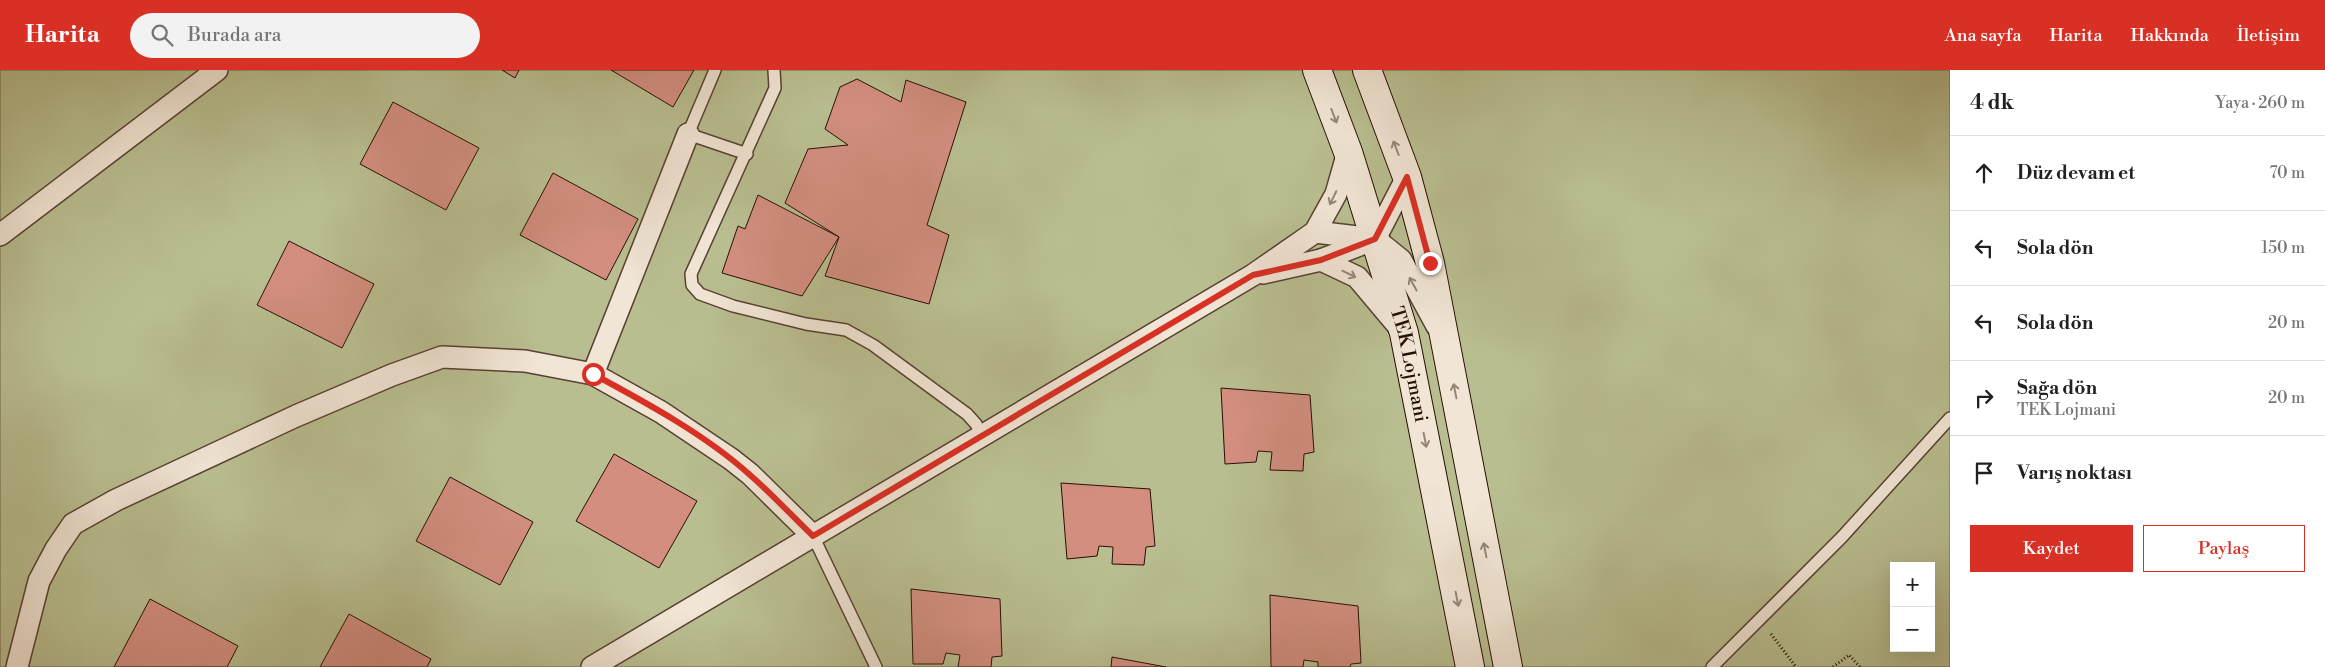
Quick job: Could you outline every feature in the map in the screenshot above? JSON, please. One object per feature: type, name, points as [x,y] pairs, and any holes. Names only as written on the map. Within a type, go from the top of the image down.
[{"type":"street","points":[[0,235],[216,70]]},
{"type":"street","name":"TEK Lojmani","points":[[1317,70],[1348,152],[1404,333],[1470,667]]},
{"type":"street","name":"TEK Lojmani","points":[[1367,70],[1407,177],[1430,263],[1508,667]]},
{"type":"street","points":[[593,374],[688,134]]},
{"type":"street","points":[[592,667],[1253,275],[1315,232],[1336,194],[1348,152]]},
{"type":"street","points":[[1253,275],[1321,260],[1375,239],[1407,177]]},
{"type":"street","points":[[1315,232],[1375,239],[1401,260],[1445,342]]},
{"type":"street","points":[[1321,260],[1357,277],[1404,333]]},
{"type":"street","points":[[17,667],[39,580],[56,548],[73,524],[116,500],[296,416],[392,375],[442,357],[525,361],[593,374],[662,412],[731,459],[750,474],[813,536]]},
{"type":"lane","points":[[715,70],[688,134],[747,154]]},
{"type":"lane","points":[[774,70],[776,88],[690,274],[695,290],[700,294],[733,306],[767,316],[846,330],[873,345],[967,414],[976,424],[982,436]]},
{"type":"lane","points":[[1712,667],[1842,537],[1950,418]]},
{"type":"lane","points":[[813,536],[876,667]]},
{"type":"path","points":[[1760,620],[1796,667]]},
{"type":"path","points":[[1833,667],[1849,655],[1860,667]]},
{"type":"green space","points":[[0,70],[1950,70],[1950,667],[0,667]]},
{"type":"building","points":[[502,70],[519,70],[515,78]]},
{"type":"building","points":[[611,70],[694,70],[673,107]]},
{"type":"building","points":[[857,79],[901,102],[906,80],[966,102],[927,225],[949,235],[929,304],[825,276],[839,237],[785,203],[808,149],[848,145],[825,129],[840,87]]},
{"type":"building","points":[[393,102],[479,148],[446,210],[360,164]]},
{"type":"building","points":[[553,173],[638,219],[606,280],[520,235]]},
{"type":"building","points":[[758,195],[839,237],[802,296],[722,273],[738,226],[745,229]]},
{"type":"building","points":[[289,241],[374,284],[342,348],[257,305]]},
{"type":"building","points":[[1221,388],[1310,395],[1314,452],[1304,454],[1303,471],[1270,470],[1272,452],[1258,451],[1256,462],[1225,464]]},
{"type":"building","points":[[614,454],[697,501],[659,568],[576,521]]},
{"type":"building","points":[[450,477],[533,522],[500,585],[416,541]]},
{"type":"building","points":[[1061,483],[1150,489],[1155,546],[1146,547],[1144,565],[1112,564],[1113,547],[1099,546],[1097,556],[1067,559]]},
{"type":"building","points":[[911,589],[1000,599],[1002,656],[992,657],[991,667],[958,667],[960,655],[946,653],[943,664],[913,664]]},
{"type":"building","points":[[1270,595],[1358,606],[1361,663],[1351,664],[1350,667],[1318,667],[1318,662],[1304,660],[1303,667],[1271,667]]},
{"type":"building","points":[[150,599],[238,646],[227,667],[114,667]]},
{"type":"building","points":[[349,614],[431,659],[427,667],[320,667]]},
{"type":"building","points":[[1112,657],[1166,667],[1111,667]]},
{"type":"route","points":[[593,374],[662,412],[731,459],[750,474],[813,536],[1253,275],[1321,260],[1375,239],[1407,177],[1430,263]]}]
